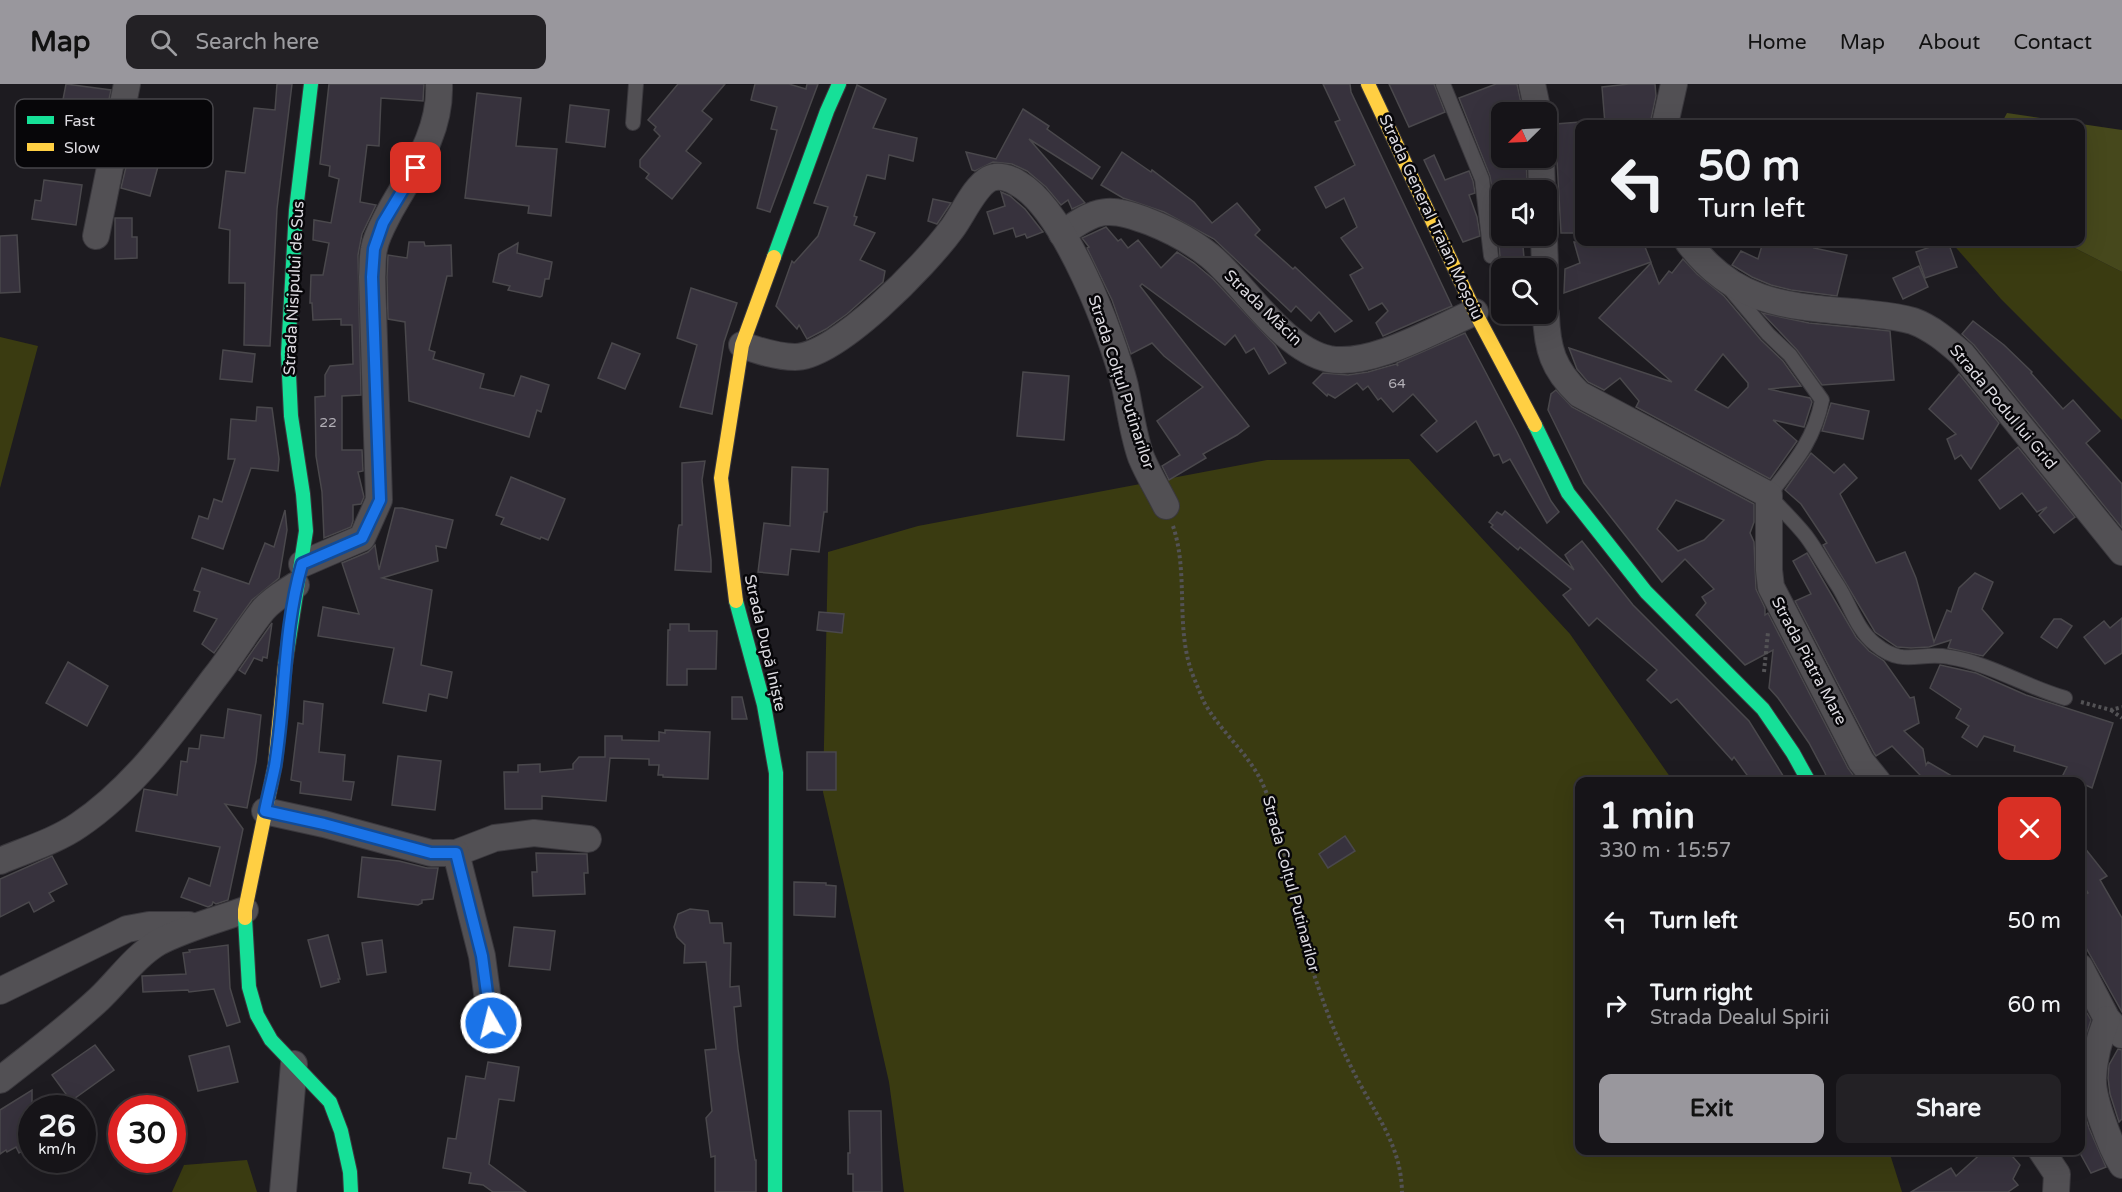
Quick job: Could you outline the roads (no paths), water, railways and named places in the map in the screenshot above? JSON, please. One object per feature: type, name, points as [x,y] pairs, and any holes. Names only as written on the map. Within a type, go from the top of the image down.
[{"type":"street","points":[[125,99],[128,84]]},
{"type":"street","name":"Strada Nisipului de Sus","points":[[311,84],[296,210],[288,354],[291,416],[303,494],[306,531],[287,646],[275,765],[246,910],[249,987],[257,1015],[271,1040],[330,1102],[341,1131],[350,1172],[351,1192]]},
{"type":"street","points":[[0,861],[77,826],[106,804],[163,745],[264,609],[299,574],[362,538],[380,500],[372,277],[374,249],[383,223],[425,153],[440,101],[439,84]]},
{"type":"street","name":"Strada După Iniște","points":[[775,1192],[776,773],[764,705],[734,593],[722,478],[742,345],[827,111],[839,84]]},
{"type":"street","name":"Strada General Traian Moșoiu","points":[[1368,84],[1475,312],[1574,500],[1646,592],[1763,709],[1806,777]]},
{"type":"street","points":[[1532,84],[1536,102]]},
{"type":"street","points":[[1666,120],[1674,84]]},
{"type":"street","points":[[96,236],[110,168]]},
{"type":"street","name":"Strada Colțul Putinarilor","points":[[742,345],[769,354],[797,357],[825,348],[860,324],[924,261],[949,232],[980,186],[990,178],[1000,176],[1019,184],[1043,203],[1087,280],[1124,385],[1132,426],[1142,458],[1166,506]]},
{"type":"street","name":"Strada Măcin","points":[[1062,234],[1084,218],[1108,211],[1131,215],[1156,225],[1210,256],[1283,332],[1305,349],[1329,359],[1354,360],[1379,355],[1475,312]]},
{"type":"street","name":"Strada Podul lui Grid","points":[[1692,246],[1716,272],[1744,291],[1778,304],[1890,315],[1915,322],[1939,334],[1962,354],[2122,552]]},
{"type":"street","points":[[1547,324],[1549,348],[1555,364],[1563,379],[1579,394],[1769,495]]},
{"type":"street","name":"Strada Piatra Mare","points":[[1769,495],[1771,587],[1861,760],[1874,777]]},
{"type":"street","points":[[265,811],[324,824],[431,853],[456,853],[495,838],[534,833],[588,839]]},
{"type":"street","points":[[456,853],[482,956],[491,1023]]},
{"type":"street","points":[[0,1080],[67,1027],[100,998],[134,961],[158,943],[246,910]]},
{"type":"street","points":[[0,991],[127,929],[149,925],[202,925]]},
{"type":"street","points":[[2085,976],[2115,1027],[2097,1042],[2093,1080],[2103,1122],[2122,1166]]},
{"type":"street","points":[[283,1192],[294,1064]]},
{"type":"street","points":[[2044,1155],[2059,1186]]},
{"type":"lane","points":[[633,123],[636,84]]},
{"type":"lane","points":[[1443,84],[1482,179],[1491,256]]},
{"type":"lane","name":"Strada Podul lui Grid","points":[[1716,272],[1768,334],[1790,356],[1822,400],[1819,418],[1799,459],[1769,495]]},
{"type":"lane","points":[[1769,495],[1806,536],[1862,631],[1874,644],[1889,654],[1906,659],[1948,656],[1994,671],[2040,691],[2066,698]]}]
